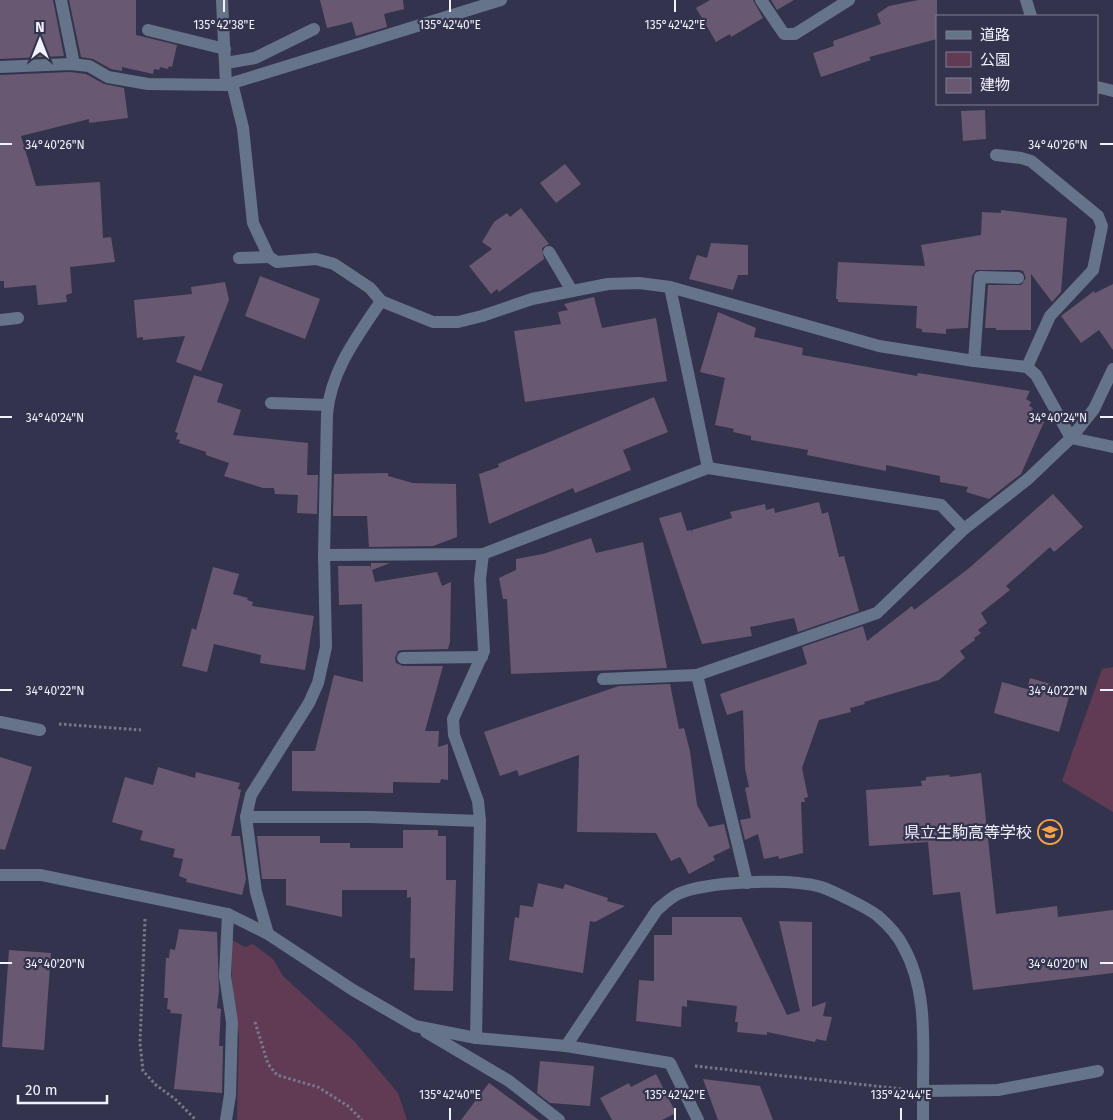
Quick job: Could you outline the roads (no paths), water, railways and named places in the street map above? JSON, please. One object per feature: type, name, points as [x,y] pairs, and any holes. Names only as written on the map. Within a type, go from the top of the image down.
[{"type":"street","points":[[61,0],[74,64]]},
{"type":"street","points":[[222,0],[226,63],[229,84],[242,128],[253,223],[269,257],[277,262],[316,259],[334,264],[370,288],[380,300],[433,322],[458,322],[532,299],[608,284],[639,283],[670,287],[880,346],[974,362],[1027,367],[1036,375],[1071,438],[1113,447]]},
{"type":"street","points":[[0,67],[74,64],[89,66],[108,77],[148,84],[229,84],[501,0]]},
{"type":"street","points":[[762,0],[784,34],[795,34],[849,0]]},
{"type":"street","points":[[1029,9],[1037,0]]},
{"type":"street","points":[[226,63],[255,58],[314,29]]},
{"type":"street","points":[[148,30],[226,49]]},
{"type":"street","points":[[1098,87],[1113,91]]},
{"type":"street","points":[[996,155],[1021,158],[1031,162],[1098,216],[1102,226],[1093,270],[1050,316],[1027,367]]},
{"type":"street","points":[[549,252],[572,291]]},
{"type":"street","points":[[239,258],[269,257]]},
{"type":"street","points":[[974,362],[980,277],[1018,278]]},
{"type":"street","points":[[670,287],[708,468]]},
{"type":"street","points":[[268,934],[256,892],[246,816],[251,795],[309,704],[318,683],[326,648],[324,555],[327,405],[329,392],[340,363],[380,300]]},
{"type":"street","points":[[0,320],[18,318]]},
{"type":"street","points":[[603,679],[697,676],[878,613],[964,529],[1028,479],[1071,438],[1094,409],[1113,369]]},
{"type":"street","points":[[270,403],[327,405]]},
{"type":"street","points":[[324,555],[483,554],[708,468],[941,506],[964,529]]},
{"type":"street","points":[[476,1038],[480,821],[478,801],[454,735],[453,719],[484,651],[480,579],[483,554]]},
{"type":"street","points":[[403,658],[482,657]]},
{"type":"street","points":[[697,676],[747,883]]},
{"type":"street","points":[[0,722],[40,730]]},
{"type":"street","points":[[246,816],[369,817],[480,821]]},
{"type":"street","points":[[0,875],[41,875],[228,914],[268,934],[352,990],[509,1081],[559,1120]]},
{"type":"street","points":[[566,1046],[657,910],[677,895],[705,887],[747,883],[782,882],[821,887],[878,915],[903,945],[915,976],[924,1014],[923,1120]]},
{"type":"street","points":[[226,1120],[230,1095],[232,1022],[225,976],[228,914]]},
{"type":"street","points":[[415,1026],[476,1038],[566,1046],[670,1063],[698,1120]]},
{"type":"street","points":[[922,1091],[998,1090],[1098,1071]]},
{"type":"place","name":"県立生駒高等学校","points":[[1050,832]]}]
